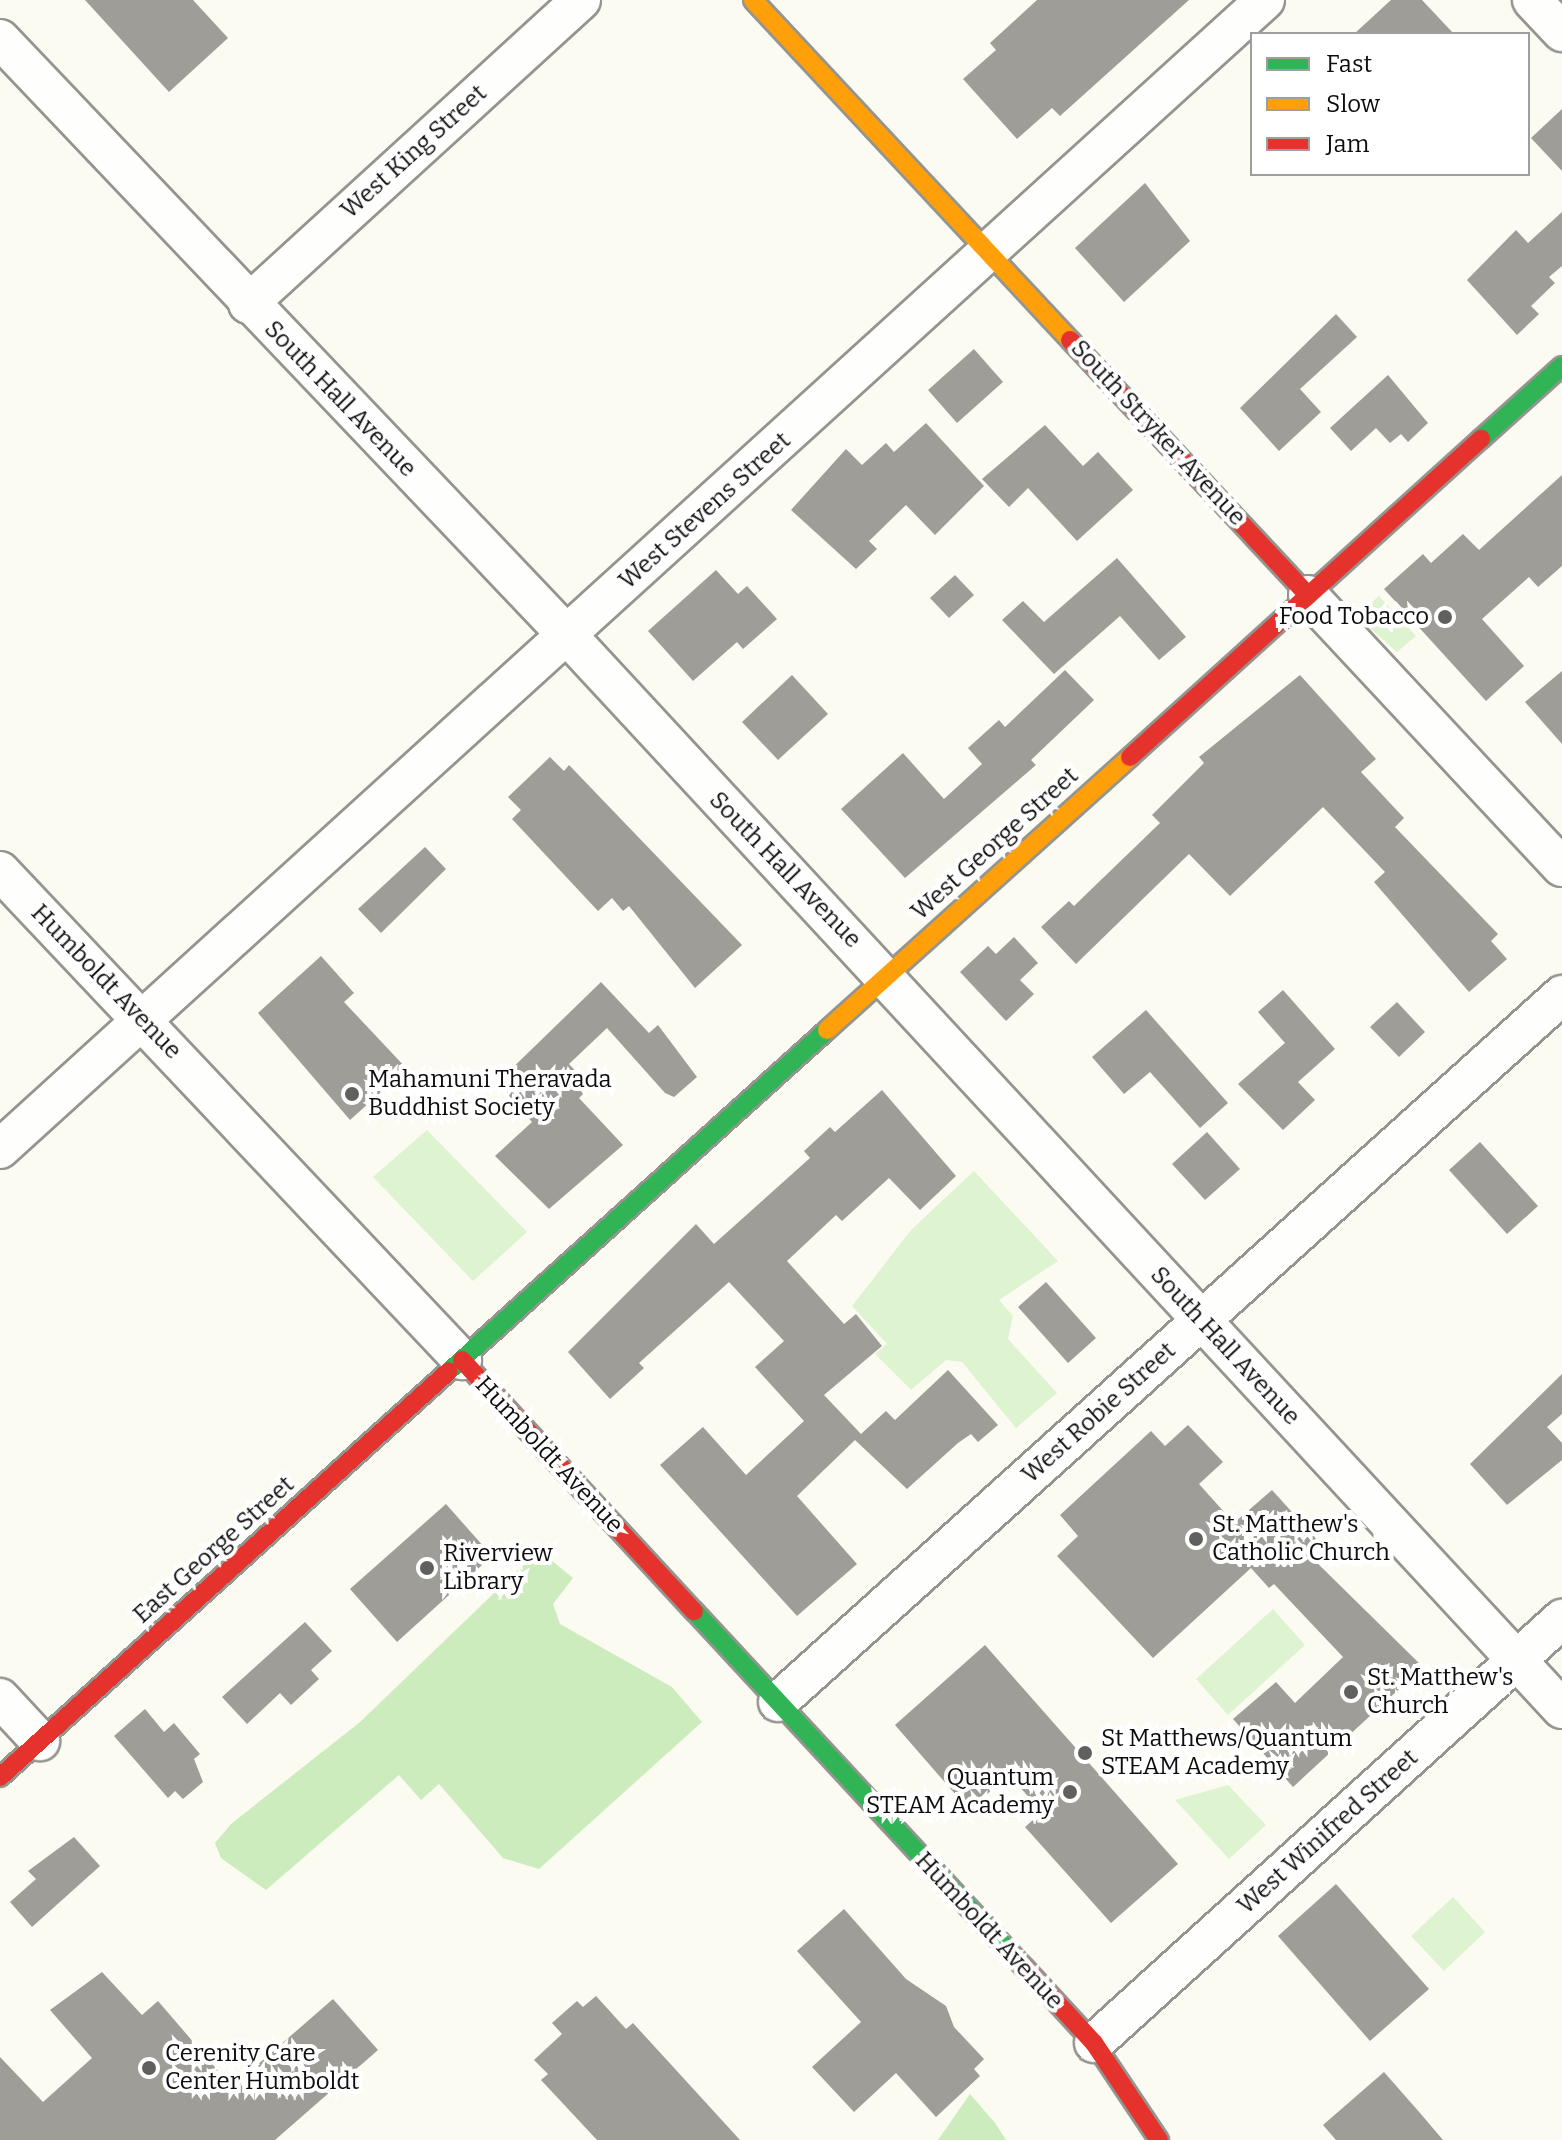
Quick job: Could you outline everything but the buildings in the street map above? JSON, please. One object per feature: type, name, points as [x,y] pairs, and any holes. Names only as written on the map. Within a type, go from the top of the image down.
[{"type":"street","name":"West King Street","points":[[248,304],[581,0]]},
{"type":"street","name":"South Stryker Avenue","points":[[753,0],[1562,867]]},
{"type":"street","name":"West Stevens Street","points":[[0,1149],[1265,0]]},
{"type":"street","points":[[1532,0],[1562,32]]},
{"type":"street","name":"South Hall Avenue","points":[[0,39],[248,304],[567,635],[1562,1709]]},
{"type":"street","name":"West George Street","points":[[462,1360],[1562,366]]},
{"type":"street","name":"Humboldt Avenue","points":[[0,871],[462,1360],[1094,2043],[1159,2140]]},
{"type":"street","name":"West Robie Street","points":[[778,1702],[1562,995]]},
{"type":"street","name":"East George Street","points":[[0,1777],[462,1360]]},
{"type":"street","name":"West Winifred Street","points":[[1094,2043],[1562,1619]]},
{"type":"street","points":[[0,1698],[40,1741]]},
{"type":"green space","points":[[1379,596],[1416,636],[1397,652],[1356,616]]},
{"type":"green space","points":[[427,1130],[527,1232],[473,1281],[373,1177]]},
{"type":"green space","points":[[974,1171],[1058,1261],[999,1300],[1013,1316],[1008,1339],[1057,1393],[1016,1428],[962,1362],[946,1360],[911,1390],[875,1354],[887,1344],[852,1306],[911,1230]]},
{"type":"green space","points":[[539,1550],[573,1578],[553,1604],[560,1624],[672,1687],[702,1722],[539,1869],[503,1858],[439,1784],[421,1800],[399,1775],[266,1890],[221,1858],[215,1843],[231,1824],[360,1722]]},
{"type":"green space","points":[[1273,1609],[1305,1645],[1228,1715],[1196,1679]]},
{"type":"green space","points":[[1228,1785],[1266,1825],[1229,1859],[1175,1800]]},
{"type":"green space","points":[[1453,1897],[1485,1932],[1444,1971],[1411,1936]]},
{"type":"green space","points":[[970,2094],[995,2123],[1006,2140],[938,2140]]},
{"type":"traffic: fast","points":[[1481,439],[1562,366]]},
{"type":"traffic: fast","points":[[449,1371],[827,1030]]},
{"type":"traffic: fast","points":[[694,1611],[1024,1967]]},
{"type":"traffic: slow","points":[[753,0],[1070,340]]},
{"type":"traffic: slow","points":[[827,1030],[1130,757]]},
{"type":"traffic: jam","points":[[1070,340],[1308,595]]},
{"type":"traffic: jam","points":[[1130,757],[1481,439]]},
{"type":"traffic: jam","points":[[462,1360],[694,1611]]},
{"type":"traffic: jam","points":[[0,1777],[449,1371]]},
{"type":"traffic: jam","points":[[1024,1967],[1094,2043],[1159,2140]]},
{"type":"place","name":"Food Tobacco","points":[[1445,617]]},
{"type":"place","name":"Mahamuni Theravada Buddhist Society","points":[[352,1094]]},
{"type":"place","name":"St. Matthew's Catholic Church","points":[[1196,1539]]},
{"type":"place","name":"Riverview Library","points":[[427,1568]]},
{"type":"place","name":"St. Matthew's Church","points":[[1351,1692]]},
{"type":"place","name":"St Matthews/Quantum STEAM Academy","points":[[1085,1753]]},
{"type":"place","name":"Quantum STEAM Academy","points":[[1070,1792]]},
{"type":"place","name":"Cerenity Care Center Humboldt","points":[[149,2068]]}]
